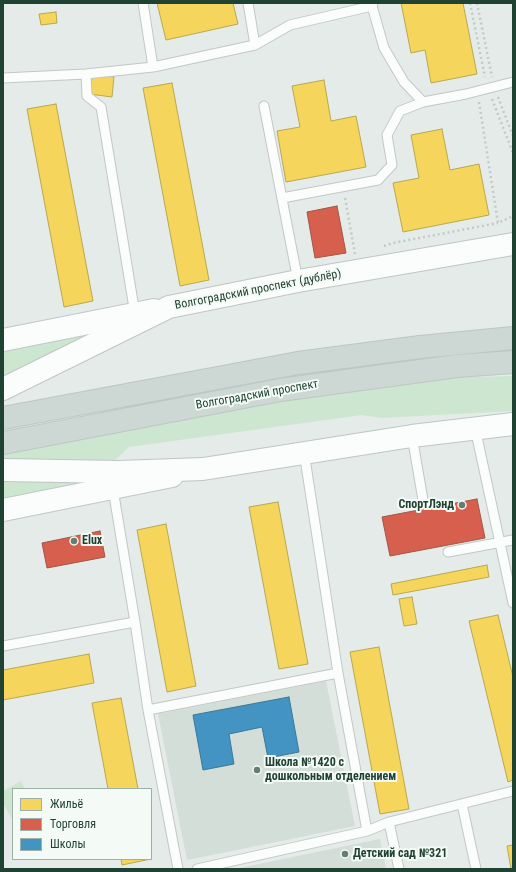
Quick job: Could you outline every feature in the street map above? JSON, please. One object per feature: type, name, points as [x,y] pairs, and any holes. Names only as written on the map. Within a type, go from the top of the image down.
[{"type":"main road","name":"Волгоградский проспект (дублёр)","points":[[3,340],[298,281],[513,244]]},
{"type":"main road","points":[[3,389],[169,307]]},
{"type":"main road","name":"Волгоградский проспект","points":[[3,418],[298,363],[420,347],[513,338]]},
{"type":"main road","name":"Волгоградский проспект","points":[[3,443],[280,390],[457,366],[513,362]]},
{"type":"main road","points":[[3,510],[113,489],[203,469],[412,436],[513,424]]},
{"type":"main road","points":[[3,470],[119,472],[203,469]]},
{"type":"lane","points":[[143,3],[153,67]]},
{"type":"lane","points":[[248,3],[255,45]]},
{"type":"lane","points":[[3,78],[86,74],[153,67],[255,45],[290,25],[372,4],[384,48],[404,82],[423,102]]},
{"type":"lane","points":[[86,74],[87,96],[101,107],[135,314]]},
{"type":"lane","points":[[282,198],[378,180],[392,165],[387,134],[400,111],[423,102],[513,82]]},
{"type":"lane","points":[[264,106],[298,281]]},
{"type":"lane","points":[[475,428],[513,603]]},
{"type":"lane","points":[[412,436],[423,500]]},
{"type":"lane","points":[[304,452],[338,673],[367,831]]},
{"type":"lane","points":[[113,489],[148,710],[178,869]]},
{"type":"lane","points":[[448,552],[513,540]]},
{"type":"lane","points":[[3,646],[135,622]]},
{"type":"lane","points":[[148,710],[338,673]]},
{"type":"lane","points":[[197,869],[367,831],[389,822],[513,791]]},
{"type":"lane","points":[[462,804],[476,869]]},
{"type":"lane","points":[[389,822],[400,869]]},
{"type":"path","points":[[476,3],[494,87],[513,136]]},
{"type":"path","points":[[477,91],[498,223],[513,216]]},
{"type":"path","points":[[343,187],[356,258]]},
{"type":"shaded area","name":"Школа №1420 с дошкольным отделением","points":[[326,681],[355,826],[187,860],[158,714]]},
{"type":"shaded area","name":"Детский сад №321","points":[[380,839],[386,869],[235,869]]},
{"type":"green space","points":[[83,331],[88,340],[3,383],[3,347]]},
{"type":"green space","points":[[513,376],[513,411],[381,418],[362,415],[129,447],[112,463],[3,463],[3,449],[333,391],[467,377]]},
{"type":"green space","points":[[3,476],[117,480],[3,502]]},
{"type":"green space","points":[[21,781],[24,788],[12,788],[12,819],[3,803],[3,791]]},
{"type":"building: Жильё","points":[[157,3],[233,3],[238,24],[166,40]]},
{"type":"building: Жильё","points":[[401,3],[463,3],[477,74],[431,83],[425,50],[411,53]]},
{"type":"building: Жильё","points":[[56,12],[57,23],[41,25],[39,14]]},
{"type":"building: Жильё","points":[[92,74],[114,77],[112,97],[89,94]]},
{"type":"building: Жильё","points":[[324,80],[331,121],[356,116],[366,167],[286,182],[277,131],[300,127],[292,86]]},
{"type":"building: Жильё","points":[[172,83],[209,280],[180,286],[143,88]]},
{"type":"building: Жильё","points":[[56,104],[93,301],[64,307],[27,109]]},
{"type":"building: Жильё","points":[[442,129],[450,170],[479,164],[489,215],[403,232],[393,183],[419,178],[411,135]]},
{"type":"building: Жильё","points":[[278,502],[308,664],[279,669],[249,507]]},
{"type":"building: Жильё","points":[[166,524],[196,686],[167,692],[137,530]]},
{"type":"building: Жильё","points":[[487,565],[489,577],[393,595],[391,584]]},
{"type":"building: Жильё","points":[[412,597],[417,624],[404,626],[399,599]]},
{"type":"building: Жильё","points":[[498,615],[513,677],[513,780],[508,782],[469,621]]},
{"type":"building: Жильё","points":[[379,647],[409,809],[380,814],[350,652]]},
{"type":"building: Жильё","points":[[89,654],[94,683],[3,700],[3,670]]},
{"type":"building: Жильё","points":[[121,698],[138,788],[108,788],[92,703]]},
{"type":"building: Жильё","points":[[513,845],[513,869],[511,869],[507,846]]},
{"type":"building: Жильё","points":[[121,860],[146,860],[122,865]]},
{"type":"building: Торговля","points":[[337,206],[346,253],[315,258],[307,212]]},
{"type":"building: Торговля","points":[[477,499],[485,538],[390,556],[382,517]]},
{"type":"building: Торговля","points":[[100,531],[105,557],[47,568],[42,543]]},
{"type":"building: Школы","points":[[289,697],[299,752],[268,758],[262,727],[229,734],[234,764],[203,770],[193,715]]},
{"type":"place","name":"СпортЛэнд","points":[[462,505]]},
{"type":"place","name":"Elux","points":[[74,541]]},
{"type":"place","name":"Школа №1420 с дошкольным отделением","points":[[257,770]]},
{"type":"place","name":"Детский сад №321","points":[[345,854]]}]
